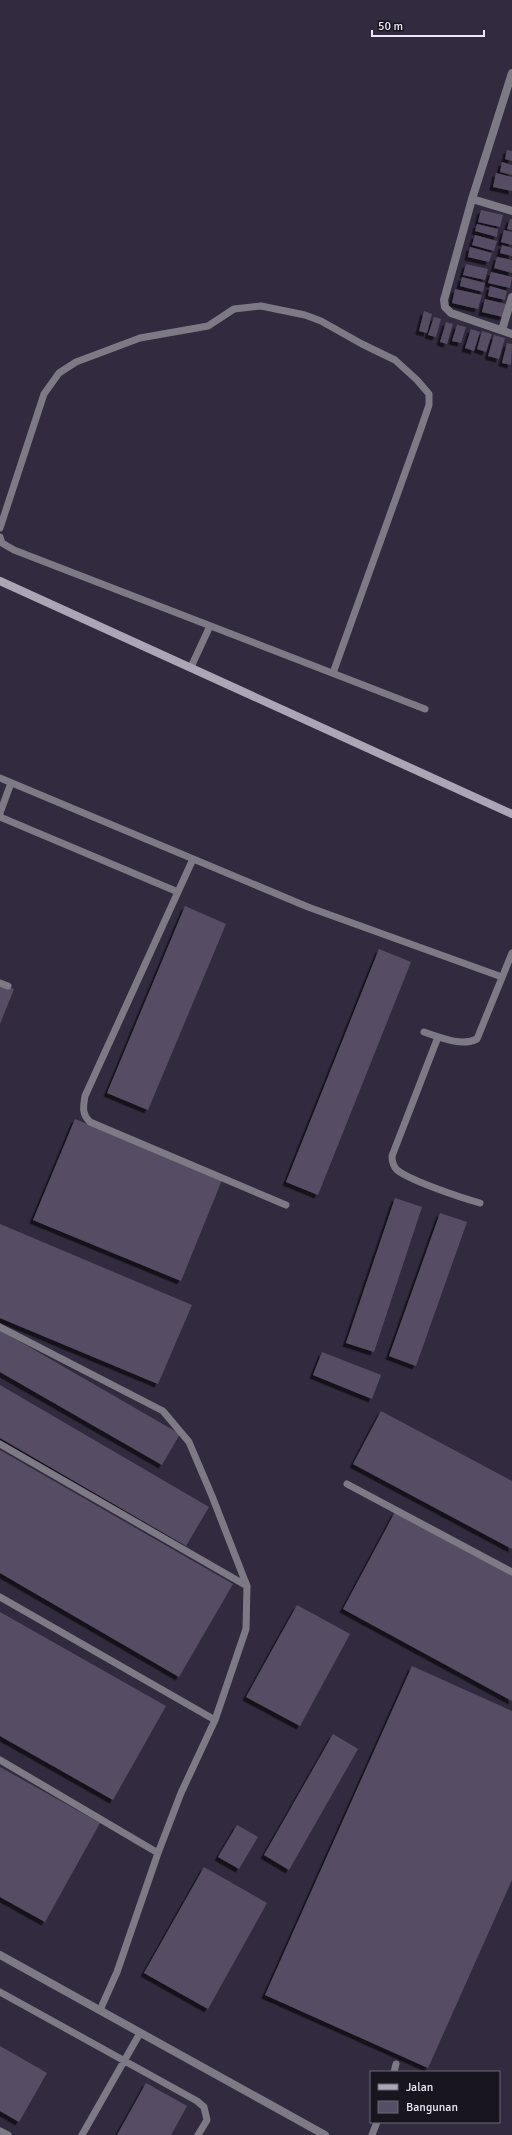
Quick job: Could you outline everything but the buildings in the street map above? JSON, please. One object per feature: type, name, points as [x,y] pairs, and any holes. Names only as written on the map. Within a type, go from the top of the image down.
[{"type":"street","points":[[512,73],[472,199],[444,300],[444,307],[451,314],[512,334]]},
{"type":"street","points":[[472,199],[512,210]]},
{"type":"street","points":[[502,330],[512,297]]},
{"type":"street","points":[[0,581],[512,814]]},
{"type":"street","points":[[0,1955],[325,2135]]},
{"type":"lane","points":[[0,528],[44,394],[59,373],[76,362],[140,338],[208,326],[229,310],[240,307],[261,306],[282,309],[321,321],[396,360],[425,389],[430,399],[419,434],[333,673]]},
{"type":"lane","points":[[1,541],[14,550],[425,709]]},
{"type":"lane","points":[[191,667],[210,626]]},
{"type":"lane","points":[[0,778],[308,907],[502,977]]},
{"type":"lane","points":[[0,813],[11,783]]},
{"type":"lane","points":[[0,817],[178,892]]},
{"type":"lane","points":[[193,859],[85,1096],[83,1109],[85,1116],[90,1122],[286,1205]]},
{"type":"lane","points":[[424,1032],[449,1040],[471,1042],[477,1039],[481,1033],[512,953]]},
{"type":"lane","points":[[0,983],[8,986]]},
{"type":"lane","points":[[438,1037],[392,1156],[392,1163],[396,1169],[407,1175],[466,1200],[480,1204]]},
{"type":"lane","points":[[0,1327],[86,1370],[163,1411],[170,1417],[189,1442],[247,1586],[246,1628],[215,1720],[181,1793],[158,1853],[118,1972],[100,2010]]},
{"type":"lane","points":[[0,1444],[247,1586]]},
{"type":"lane","points":[[347,1484],[512,1572]]},
{"type":"lane","points":[[0,1597],[215,1720]]},
{"type":"lane","points":[[0,1760],[158,1853]]},
{"type":"lane","points":[[0,1992],[197,2101],[204,2107],[207,2120],[198,2135]]},
{"type":"lane","points":[[82,2135],[140,2033]]},
{"type":"lane","points":[[394,2071],[396,2064]]},
{"type":"lane","points":[[372,2135],[377,2123]]},
{"type":"lane","points":[[0,2131],[8,2135]]}]
